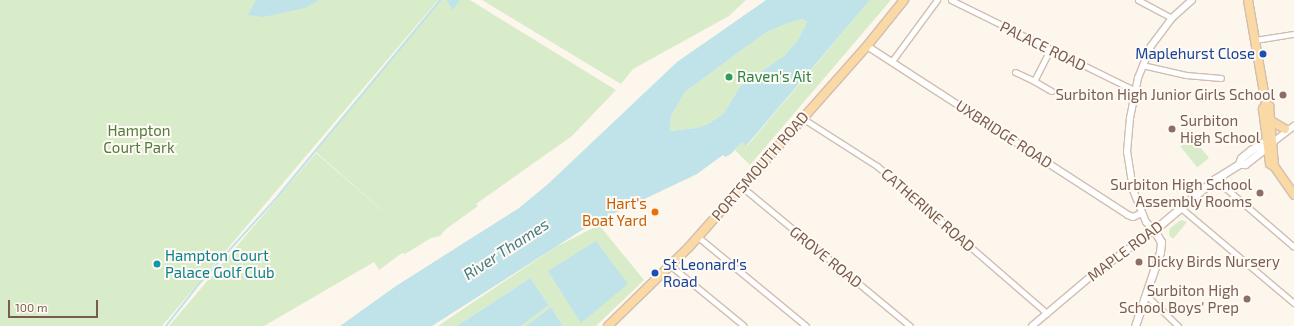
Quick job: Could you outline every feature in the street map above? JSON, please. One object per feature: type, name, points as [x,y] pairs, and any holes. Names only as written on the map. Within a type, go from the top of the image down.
[{"type":"main road","name":"PORTSMOUTH ROAD","points":[[612,325],[698,237],[866,46],[904,0]]},
{"type":"main road","points":[[1248,0],[1266,104],[1271,121],[1269,142]]},
{"type":"main road","points":[[1266,104],[1263,107],[1274,166],[1294,195]]},
{"type":"main road","points":[[1271,121],[1285,129]]},
{"type":"main road","name":"MAPLE ROAD","points":[[1154,230],[1215,179],[1239,164],[1245,164],[1269,142]]},
{"type":"main road","points":[[1135,326],[1161,245],[1154,230]]},
{"type":"street","points":[[892,61],[937,0]]},
{"type":"street","name":"PALACE ROAD","points":[[951,0],[1136,91]]},
{"type":"street","points":[[1138,0],[1172,18]]},
{"type":"street","points":[[1154,230],[1142,213],[1133,189],[1127,152],[1136,91],[1142,65],[1151,46],[1172,18],[1192,0]]},
{"type":"street","points":[[1255,40],[1294,34]]},
{"type":"street","name":"UXBRIDGE ROAD","points":[[866,46],[892,61],[1128,215],[1133,217],[1142,213]]},
{"type":"street","points":[[1034,81],[1050,50]]},
{"type":"street","points":[[1142,65],[1186,75],[1221,78]]},
{"type":"street","points":[[1015,72],[1051,91]]},
{"type":"street","name":"CATHERINE ROAD","points":[[802,118],[877,166],[1047,313]]},
{"type":"street","points":[[1269,142],[1294,122]]},
{"type":"street","points":[[1269,142],[1294,126]]},
{"type":"street","points":[[1215,179],[1294,247]]},
{"type":"street","name":"GROVE ROAD","points":[[742,187],[910,326]]},
{"type":"street","points":[[1181,208],[1294,303]]},
{"type":"street","name":"MAPLE ROAD","points":[[1032,326],[1154,230]]},
{"type":"street","points":[[698,237],[806,326]]},
{"type":"street","points":[[671,266],[744,326]]},
{"type":"street","points":[[1146,295],[1178,326]]},
{"type":"green space","name":"Hampton Court Park","points":[[0,0],[438,0],[162,326],[0,326]]},
{"type":"green space","points":[[439,0],[470,0],[616,90],[572,136],[476,204],[478,206],[446,229],[440,236],[431,238],[405,254],[402,253],[379,270],[374,262],[264,326],[169,326],[316,153],[408,233],[316,152]]},
{"type":"green space","points":[[482,0],[746,0],[729,16],[633,69],[621,84]]},
{"type":"green space","points":[[870,0],[891,0],[750,165],[735,150],[742,142],[747,146]]},
{"type":"green space","name":"Raven's Ait","points":[[803,19],[807,22],[798,40],[784,56],[741,85],[724,113],[708,124],[696,128],[670,131],[671,116],[685,92],[765,33],[788,23]]},
{"type":"green space","points":[[1192,137],[1209,158],[1197,167],[1180,146]]},
{"type":"green space","points":[[1181,220],[1187,222],[1173,239],[1169,235],[1170,228]]},
{"type":"green space","points":[[599,225],[644,280],[596,326],[563,326],[551,307],[526,326],[521,326],[549,305],[530,278],[457,326],[438,326],[554,248]]},
{"type":"water","points":[[256,0],[319,0],[305,8],[263,17],[248,15]]},
{"type":"water","points":[[447,0],[460,0],[453,10],[447,1]]},
{"type":"water","name":"River Thames","points":[[766,0],[870,0],[746,146],[742,142],[731,154],[725,157],[723,155],[697,174],[590,225],[432,326],[340,326],[396,286],[519,208],[548,184],[677,62]],"holes":[[[803,19],[807,22],[798,40],[784,56],[741,85],[724,113],[708,124],[696,128],[670,131],[671,116],[685,92],[765,33],[788,23]]]},
{"type":"water","points":[[596,241],[628,284],[581,323],[548,271]]},
{"type":"water","points":[[530,278],[549,305],[521,326],[457,326]]},
{"type":"water","points":[[551,307],[563,326],[526,326]]},
{"type":"waterway","points":[[166,326],[198,285],[278,196],[440,0]]},
{"type":"place","name":"Maplehurst Close","points":[[1263,54]]},
{"type":"place","name":"Raven's Ait","points":[[729,77]]},
{"type":"place","name":"Surbiton High Junior Girls School","points":[[1283,95]]},
{"type":"place","name":"Surbiton High School","points":[[1172,129]]},
{"type":"place","name":"Surbiton High School Assembly Rooms","points":[[1260,193]]},
{"type":"place","name":"Hart's Boat Yard","points":[[655,212]]},
{"type":"place","name":"Dicky Birds Nursery","points":[[1139,262]]},
{"type":"place","name":"Hampton Court Palace Golf Club","points":[[157,264]]},
{"type":"place","name":"St Leonard's Road","points":[[655,273]]},
{"type":"place","name":"Surbiton High School Boys' Prep","points":[[1247,299]]}]
